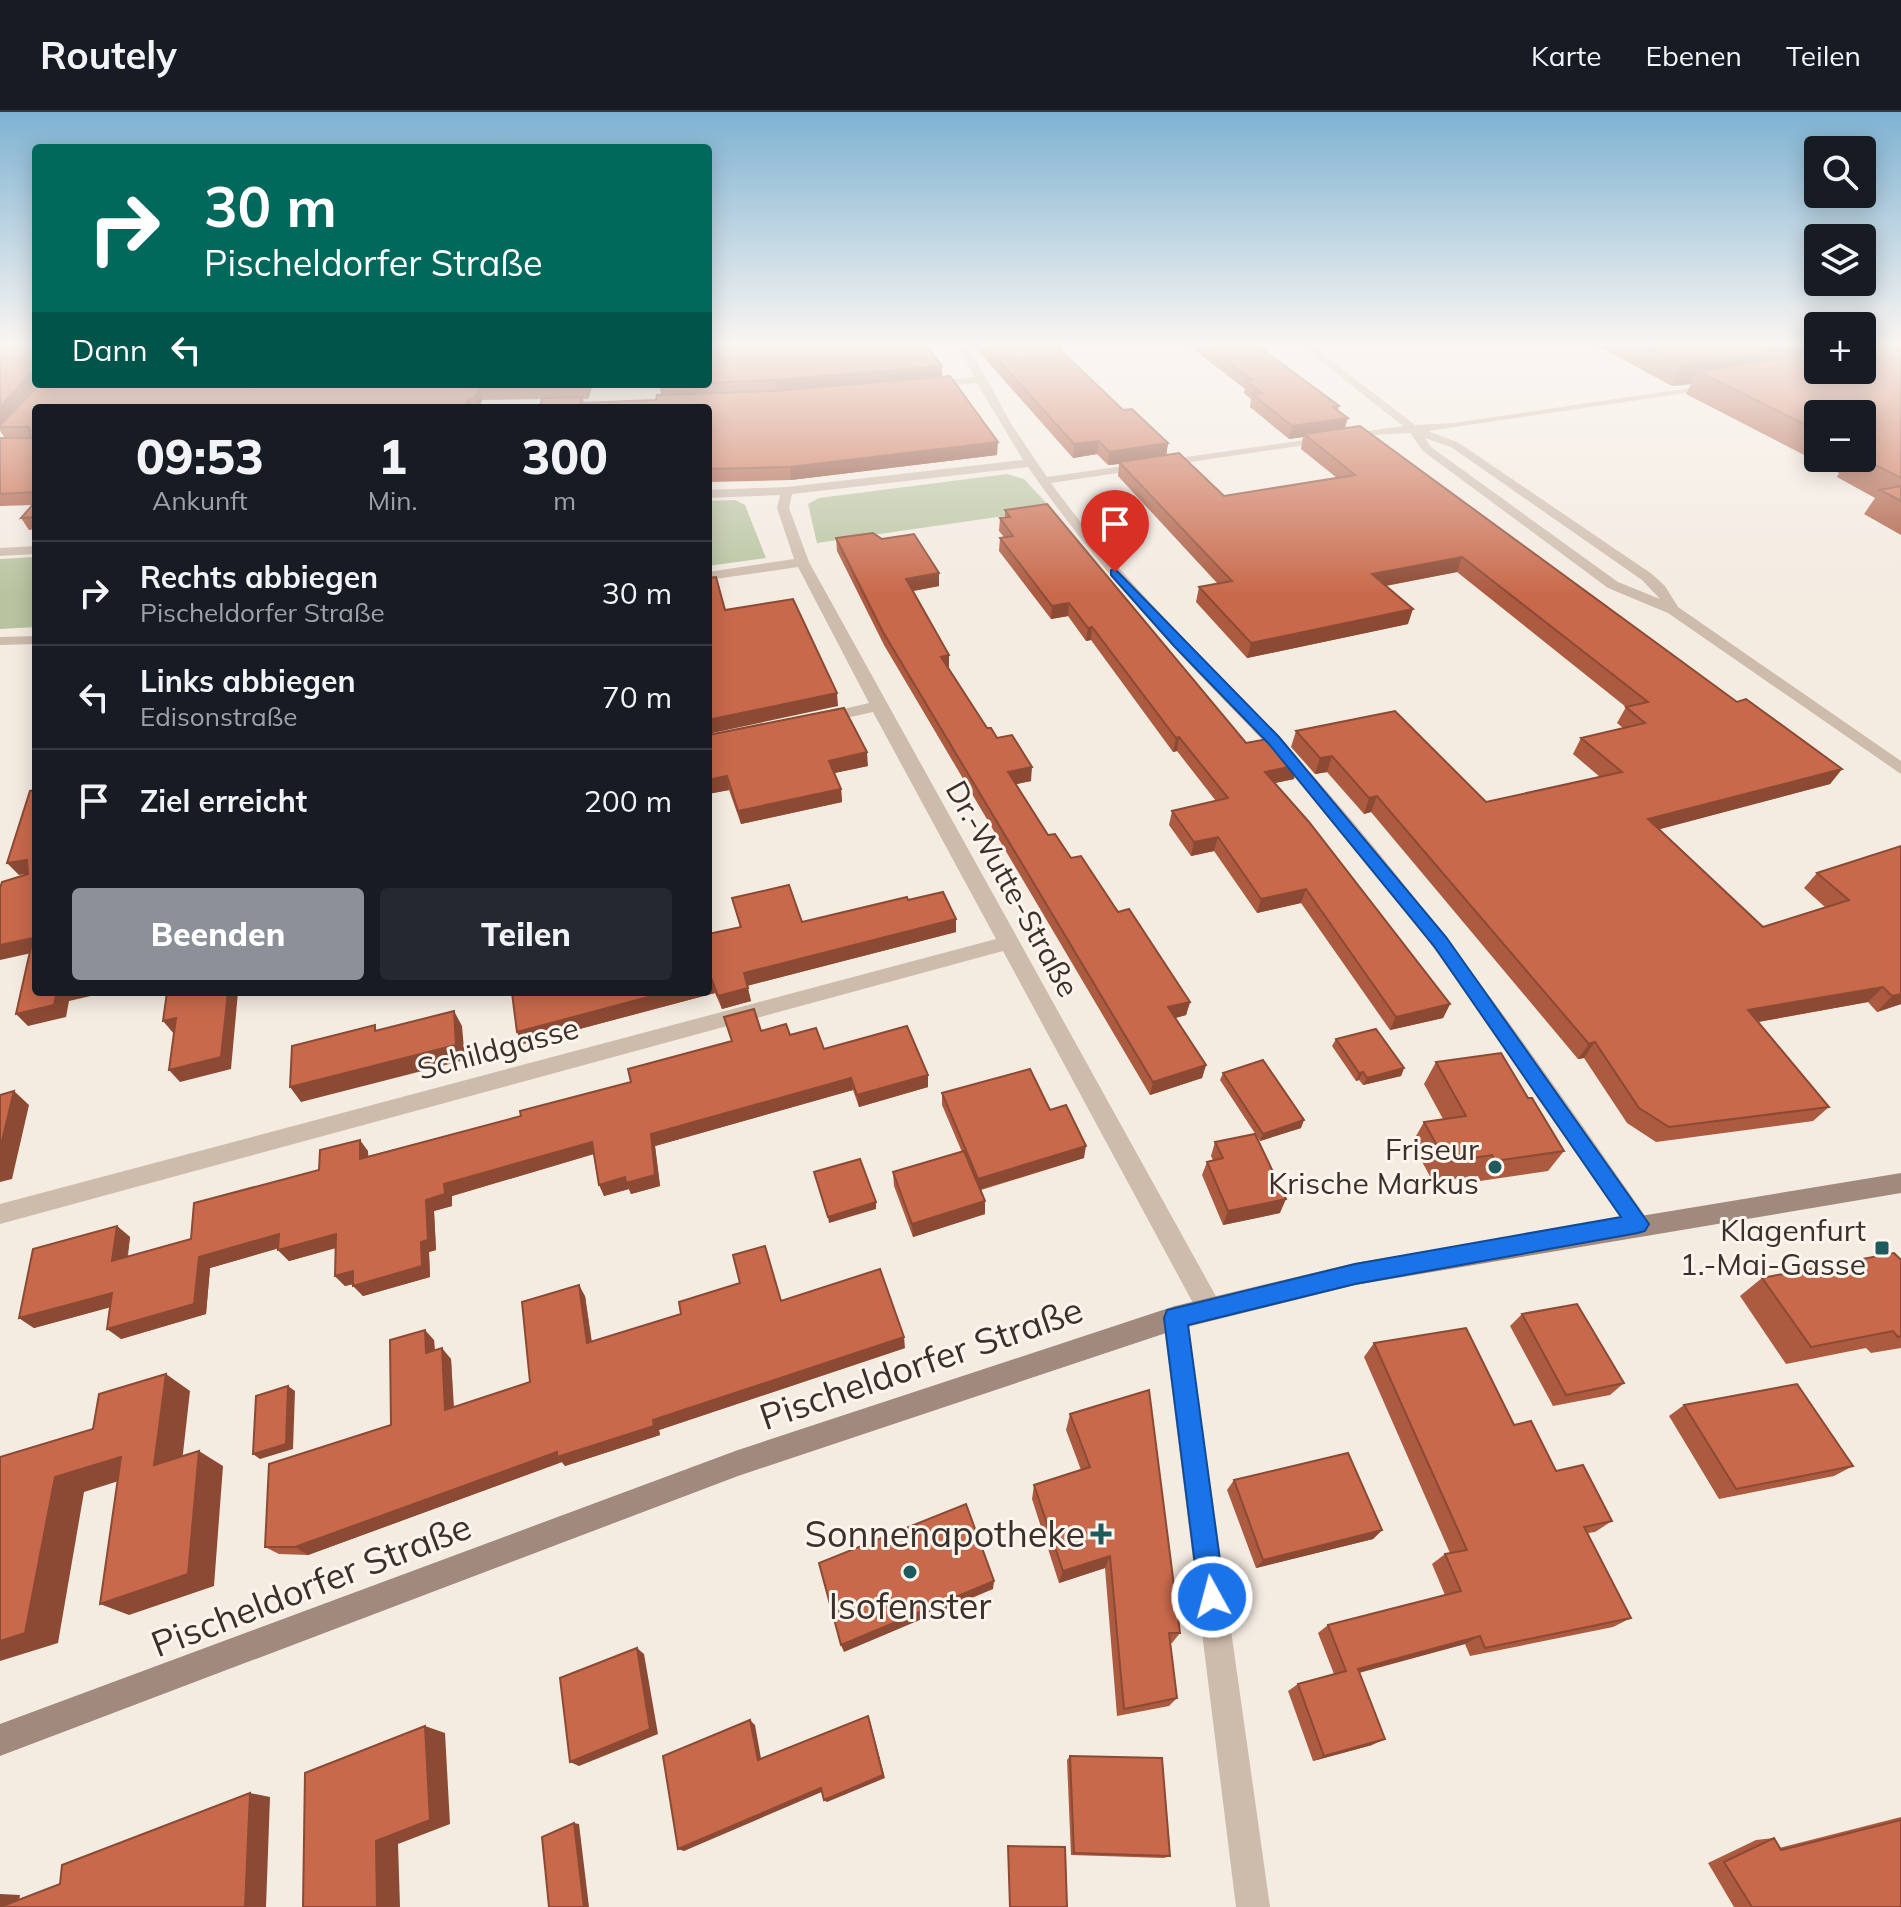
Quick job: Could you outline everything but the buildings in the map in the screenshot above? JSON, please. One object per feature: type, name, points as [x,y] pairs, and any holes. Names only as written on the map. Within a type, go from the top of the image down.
[{"type":"main road","name":"Pischeldorfer Straße","points":[[0,1740],[738,1463],[1209,1308],[1355,1274],[1638,1224],[1901,1183]]},
{"type":"street","points":[[1008,428],[1029,463],[1115,572],[1178,643],[1274,740],[1440,942],[1638,1224]]},
{"type":"street","points":[[1044,481],[1371,432],[1430,428]]},
{"type":"street","points":[[1413,429],[1427,449],[1613,585],[1673,610],[1901,769]]},
{"type":"street","points":[[1413,429],[1455,445],[1647,577],[1673,610]]},
{"type":"street","points":[[712,494],[787,491],[1029,463]]},
{"type":"street","name":"Dr.-Wutte-Straße","points":[[787,491],[783,508],[802,562],[1209,1308]]},
{"type":"street","points":[[0,552],[32,550]]},
{"type":"street","points":[[712,575],[802,562]]},
{"type":"street","points":[[0,641],[32,640]]},
{"type":"street","points":[[801,722],[878,706]]},
{"type":"street","name":"Schildgasse","points":[[0,1214],[1011,942]]},
{"type":"street","points":[[1175,1318],[1253,1907]]},
{"type":"green space","points":[[1007,474],[1024,479],[1052,509],[817,543],[808,504],[819,498]]},
{"type":"green space","points":[[735,500],[745,505],[766,558],[712,565],[712,501]]},
{"type":"green space","points":[[32,557],[32,627],[0,629],[0,559]]},
{"type":"place","name":"Friseur Krische Markus","points":[[1495,1167]]},
{"type":"place","name":"Klagenfurt 1.-Mai-Gasse","points":[[1882,1248]]},
{"type":"place","name":"Sonnenapotheke","points":[[1101,1534]]},
{"type":"place","name":"Isofenster","points":[[910,1572]]},
{"type":"route","points":[[1115,572],[1178,643],[1274,740],[1440,942],[1638,1224],[1355,1274],[1175,1318],[1212,1597]]}]
